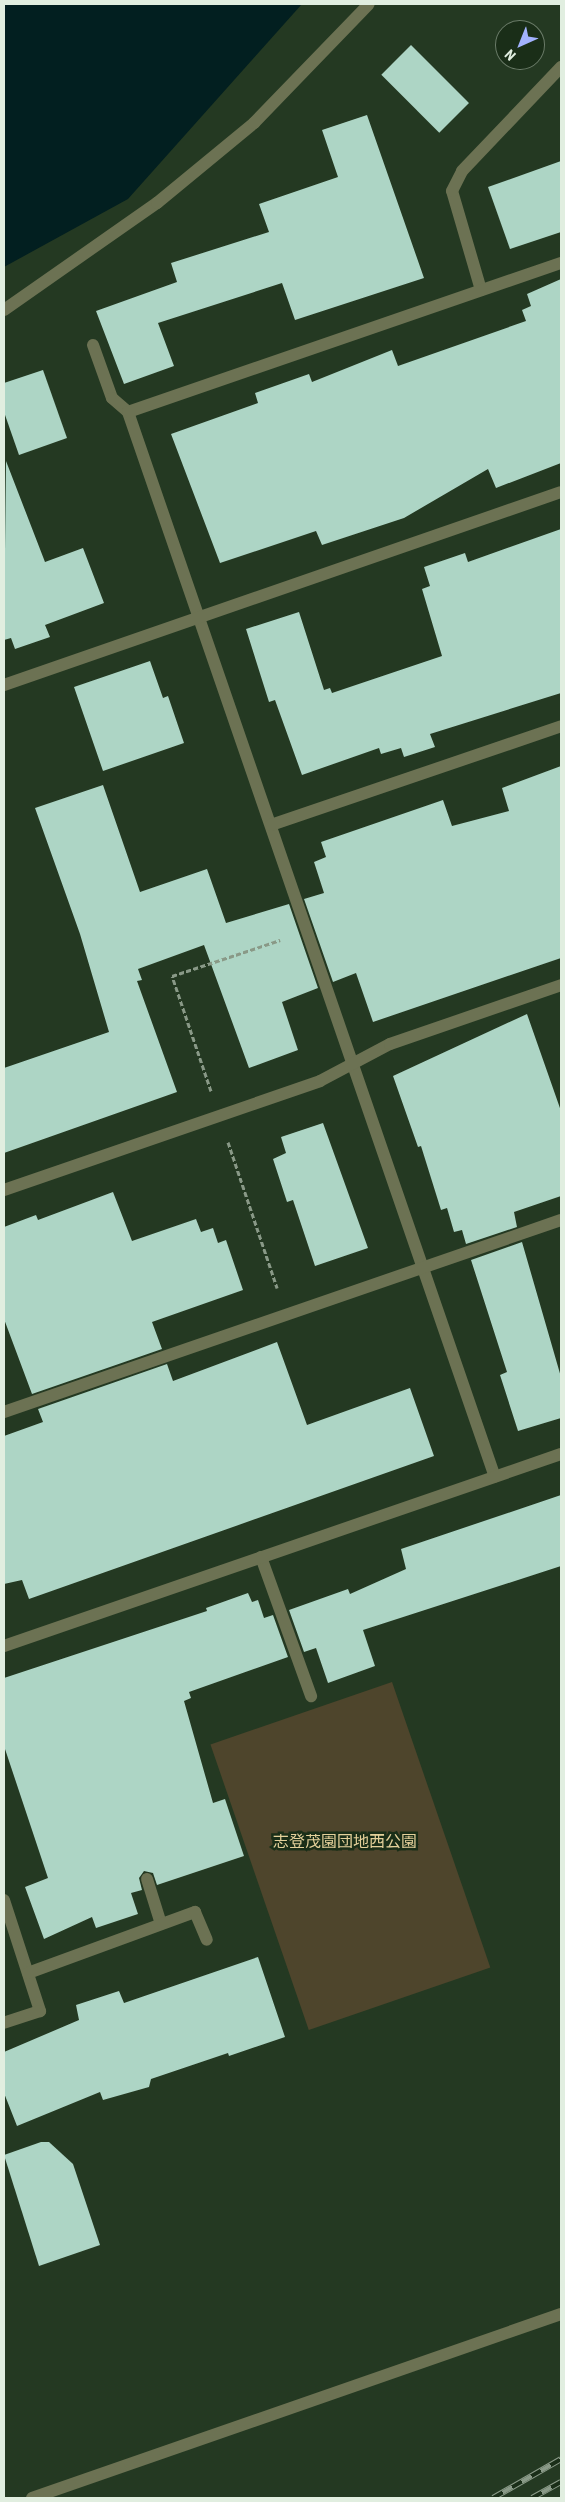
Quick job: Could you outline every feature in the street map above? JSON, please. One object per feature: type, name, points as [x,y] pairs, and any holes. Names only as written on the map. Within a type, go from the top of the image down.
[{"type":"street","points":[[4,310],[157,203],[254,124],[369,4]]},
{"type":"street","points":[[481,290],[452,191],[462,171],[561,67]]},
{"type":"street","points":[[128,412],[561,263]]},
{"type":"street","points":[[93,345],[112,398],[128,412],[495,1477]]},
{"type":"street","points":[[4,685],[561,492]]},
{"type":"street","points":[[271,826],[561,726]]},
{"type":"street","points":[[4,1190],[320,1081],[390,1044],[561,985]]},
{"type":"street","points":[[4,1412],[561,1220]]},
{"type":"street","points":[[4,1646],[561,1454]]},
{"type":"street","points":[[261,1557],[311,1696]]},
{"type":"street","points":[[147,1879],[161,1924]]},
{"type":"street","points":[[4,1900],[40,2011],[4,2023]]},
{"type":"street","points":[[28,1973],[195,1912],[207,1940]]},
{"type":"street","points":[[32,2498],[561,2314]]},
{"type":"green space","name":"志登茂園団地西公園","points":[[392,1682],[490,1968],[309,2030],[210,1745]]},
{"type":"water","points":[[4,4],[302,4],[128,199],[4,267]]},
{"type":"building","points":[[411,45],[469,103],[439,133],[381,75]]},
{"type":"building","points":[[367,115],[424,278],[295,320],[282,283],[158,323],[174,366],[124,384],[96,311],[177,282],[171,263],[269,232],[259,204],[338,177],[322,130]]},
{"type":"building","points":[[561,161],[561,232],[510,249],[488,187]]},
{"type":"building","points":[[561,279],[561,463],[496,488],[488,469],[404,518],[322,545],[316,531],[220,563],[171,434],[258,403],[255,393],[309,374],[312,382],[392,350],[398,366],[526,321],[522,310],[531,306],[527,294]]},
{"type":"building","points":[[43,370],[67,438],[19,455],[4,412],[4,383]]},
{"type":"building","points":[[6,461],[45,562],[83,548],[104,603],[45,625],[50,637],[15,649],[11,638],[4,640]]},
{"type":"building","points":[[561,529],[561,693],[430,734],[435,747],[404,757],[401,748],[381,754],[379,748],[302,775],[275,700],[269,702],[246,629],[299,612],[324,690],[330,688],[332,693],[442,656],[422,589],[430,586],[424,567],[465,553],[468,562]]},
{"type":"building","points":[[150,661],[163,698],[168,696],[184,743],[103,771],[74,687]]},
{"type":"building","points":[[561,766],[561,958],[373,1022],[356,973],[333,982],[304,899],[324,893],[314,862],[326,857],[321,842],[443,800],[452,826],[509,811],[502,788]]},
{"type":"building","points":[[103,785],[140,892],[207,869],[226,923],[289,904],[318,988],[282,1002],[298,1050],[249,1068],[204,945],[138,969],[142,980],[137,981],[177,1092],[4,1153],[4,1068],[109,1032],[80,934],[35,808]]},
{"type":"building","points":[[527,1014],[561,1111],[561,1196],[514,1212],[517,1227],[466,1244],[462,1230],[454,1232],[447,1208],[441,1210],[421,1146],[418,1147],[393,1076]]},
{"type":"building","points":[[323,1123],[368,1248],[315,1266],[293,1200],[287,1202],[273,1159],[286,1153],[281,1137]]},
{"type":"building","points":[[113,1192],[132,1241],[196,1219],[201,1232],[213,1228],[218,1243],[226,1240],[243,1290],[152,1322],[162,1349],[32,1394],[4,1319],[4,1227],[36,1215],[38,1220]]},
{"type":"building","points":[[522,1242],[561,1377],[561,1418],[518,1431],[500,1375],[507,1372],[471,1260]]},
{"type":"building","points":[[277,1342],[307,1425],[410,1388],[434,1456],[29,1599],[22,1580],[4,1584],[4,1436],[43,1422],[38,1409],[167,1364],[173,1381]]},
{"type":"building","points":[[561,1495],[561,1566],[363,1630],[375,1666],[328,1683],[316,1648],[304,1652],[289,1610],[348,1589],[350,1594],[406,1569],[401,1549]]},
{"type":"building","points":[[248,1593],[252,1602],[258,1600],[264,1618],[273,1615],[288,1657],[189,1692],[191,1698],[184,1701],[213,1803],[225,1799],[244,1856],[157,1885],[153,1873],[144,1871],[139,1878],[142,1890],[131,1893],[138,1914],[96,1928],[92,1917],[44,1939],[25,1887],[48,1878],[4,1746],[4,1678],[207,1611],[206,1608]]},
{"type":"building","points":[[258,1957],[285,2037],[229,2056],[228,2053],[151,2079],[149,2087],[103,2100],[100,2092],[17,2126],[4,2093],[4,2052],[79,2020],[76,2005],[119,1991],[124,2003]]},
{"type":"building","points":[[41,2142],[49,2142],[73,2164],[100,2245],[39,2266],[4,2155]]},
{"type":"railway","points":[[493,2498],[561,2459]]},
{"type":"railway","points":[[532,2498],[561,2482]]}]
